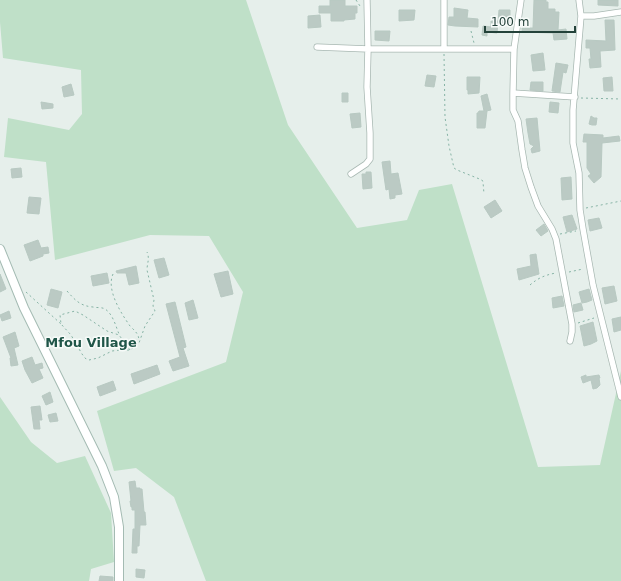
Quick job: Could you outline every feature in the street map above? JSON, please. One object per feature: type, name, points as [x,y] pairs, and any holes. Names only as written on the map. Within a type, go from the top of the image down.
[{"type":"main road","points":[[0,249],[24,308],[102,466],[114,497],[119,528],[119,581]]},
{"type":"street","points":[[351,174],[366,164],[370,159],[367,87],[367,0]]},
{"type":"street","points":[[444,0],[444,49]]},
{"type":"street","points":[[521,0],[514,49],[513,110],[518,121],[525,168],[531,187],[538,206],[555,235],[572,324],[570,341]]},
{"type":"street","points":[[579,0],[581,16],[572,132],[578,172],[580,210],[593,285],[621,397]]},
{"type":"street","points":[[581,16],[594,16],[621,12]]},
{"type":"street","points":[[316,47],[368,49],[514,49]]},
{"type":"street","points":[[513,93],[575,97]]},
{"type":"path","points":[[471,31],[476,50]]},
{"type":"path","points":[[444,49],[445,117],[454,168],[482,180],[484,194]]},
{"type":"path","points":[[575,97],[621,100]]},
{"type":"path","points":[[580,210],[621,201]]},
{"type":"path","points":[[555,235],[583,229]]},
{"type":"path","points":[[16,288],[23,290],[61,324],[71,335],[86,359],[89,360],[98,358],[112,351],[130,350],[139,343],[145,326],[155,311],[147,270],[149,261],[147,252]]},
{"type":"path","points":[[113,274],[113,295],[130,325],[138,334],[139,343]]},
{"type":"path","points":[[67,291],[80,304],[88,307],[104,308],[107,310],[114,320],[119,335],[130,350]]},
{"type":"path","points":[[61,324],[60,315],[75,311],[107,330],[119,335]]},
{"type":"path","points":[[572,324],[601,317]]},
{"type":"green space","points":[[0,0],[246,0],[288,125],[357,228],[407,220],[419,190],[452,184],[538,467],[600,465],[621,371],[621,581],[206,581],[174,497],[136,468],[114,471],[97,411],[226,362],[243,292],[209,236],[150,235],[55,260],[46,162],[4,157],[8,118],[69,130],[82,114],[81,70],[3,58]]},
{"type":"green space","points":[[0,397],[31,442],[57,463],[85,456],[111,513],[114,562],[91,569],[89,581],[0,581]]},
{"type":"building","points":[[330,0],[345,0],[345,6],[357,6],[355,19],[331,21],[331,13],[319,13],[319,6],[330,6]]},
{"type":"building","points":[[534,0],[546,0],[546,2],[548,2],[548,9],[555,9],[555,12],[559,12],[558,30],[566,29],[567,39],[554,40],[553,33],[522,32],[522,28],[533,28]]},
{"type":"building","points":[[598,0],[618,0],[618,6],[598,5]]},
{"type":"building","points":[[454,8],[468,10],[467,18],[478,19],[478,27],[448,25],[449,17],[454,17]]},
{"type":"building","points":[[399,10],[415,10],[414,20],[399,21]]},
{"type":"building","points":[[499,10],[510,10],[510,24],[498,23]]},
{"type":"building","points":[[320,15],[321,27],[308,28],[308,16]]},
{"type":"building","points":[[605,20],[614,20],[615,50],[600,51],[601,67],[590,68],[590,48],[586,48],[586,40],[606,41]]},
{"type":"building","points":[[491,21],[498,21],[497,33],[487,32],[487,36],[482,35],[483,26],[491,27]]},
{"type":"building","points":[[375,31],[390,31],[389,41],[375,40]]},
{"type":"building","points":[[543,53],[545,70],[533,71],[531,55]]},
{"type":"building","points":[[556,63],[568,65],[566,73],[563,72],[560,92],[552,91]]},
{"type":"building","points":[[427,75],[436,76],[434,87],[425,86]]},
{"type":"building","points":[[467,77],[480,77],[479,93],[468,94]]},
{"type":"building","points":[[612,77],[613,91],[604,91],[603,78]]},
{"type":"building","points":[[531,82],[543,82],[543,91],[530,90]]},
{"type":"building","points":[[71,84],[74,95],[64,97],[62,87]]},
{"type":"building","points":[[342,93],[348,93],[348,102],[342,102]]},
{"type":"building","points":[[487,94],[491,110],[486,111],[485,128],[477,128],[477,113],[479,111],[484,111],[481,96]]},
{"type":"building","points":[[41,102],[53,104],[53,108],[42,109]]},
{"type":"building","points":[[550,102],[559,103],[558,113],[549,112]]},
{"type":"building","points":[[360,113],[361,127],[352,128],[350,114]]},
{"type":"building","points":[[591,116],[597,118],[596,125],[589,124]]},
{"type":"building","points":[[537,118],[540,151],[532,153],[531,149],[534,146],[530,144],[526,119]]},
{"type":"building","points":[[584,134],[603,135],[603,138],[619,136],[620,141],[602,143],[601,177],[594,183],[588,176],[591,174],[587,168],[587,142],[583,142]]},
{"type":"building","points":[[390,161],[391,174],[398,173],[402,194],[395,195],[395,198],[390,199],[389,189],[386,190],[382,162]]},
{"type":"building","points":[[21,168],[22,177],[12,178],[11,169]]},
{"type":"building","points":[[366,172],[371,172],[372,188],[363,189],[362,174],[366,174]]},
{"type":"building","points":[[571,177],[572,199],[562,200],[561,178]]},
{"type":"building","points":[[29,197],[41,198],[39,214],[27,213]]},
{"type":"building","points":[[495,200],[502,211],[491,218],[484,207]]},
{"type":"building","points":[[572,215],[577,229],[567,232],[563,217]]},
{"type":"building","points":[[599,218],[602,228],[590,231],[588,220]]},
{"type":"building","points":[[544,224],[548,231],[541,236],[536,230]]},
{"type":"building","points":[[38,240],[41,248],[48,247],[49,253],[43,254],[43,256],[30,261],[24,245]]},
{"type":"building","points":[[536,254],[539,274],[519,280],[517,269],[531,266],[530,255]]},
{"type":"building","points":[[164,258],[169,275],[159,278],[154,260]]},
{"type":"building","points":[[136,266],[139,283],[129,285],[126,273],[117,273],[116,271]]},
{"type":"building","points":[[228,271],[233,294],[221,297],[214,274]]},
{"type":"building","points":[[107,273],[109,283],[93,286],[91,276]]},
{"type":"building","points":[[0,274],[6,289],[0,292]]},
{"type":"building","points":[[614,286],[617,301],[605,304],[602,288]]},
{"type":"building","points":[[51,289],[62,292],[58,308],[47,305]]},
{"type":"building","points":[[589,289],[592,300],[582,303],[579,292]]},
{"type":"building","points":[[562,296],[564,306],[553,308],[552,298]]},
{"type":"building","points":[[193,300],[198,318],[189,320],[185,303]]},
{"type":"building","points":[[175,302],[186,347],[183,348],[189,366],[173,371],[169,361],[180,357],[166,304]]},
{"type":"building","points":[[581,303],[583,310],[574,312],[573,305]]},
{"type":"building","points":[[9,311],[11,318],[2,321],[0,315]]},
{"type":"building","points":[[621,317],[621,330],[614,332],[612,319]]},
{"type":"building","points":[[593,322],[597,341],[584,346],[580,326]]},
{"type":"building","points":[[15,332],[19,346],[14,348],[18,365],[11,366],[11,358],[3,337]]},
{"type":"building","points":[[32,357],[35,365],[42,363],[43,368],[39,369],[43,378],[32,383],[22,361]]},
{"type":"building","points":[[157,365],[160,374],[134,384],[131,374]]},
{"type":"building","points":[[586,375],[586,377],[599,375],[600,385],[593,389],[591,380],[583,383],[581,377]]},
{"type":"building","points":[[113,381],[116,390],[100,396],[97,387]]},
{"type":"building","points":[[50,392],[53,402],[46,405],[42,396]]},
{"type":"building","points":[[40,406],[42,420],[39,420],[40,429],[34,429],[31,407]]},
{"type":"building","points":[[56,413],[58,421],[50,422],[48,415]]},
{"type":"building","points":[[135,481],[136,488],[142,489],[146,525],[140,525],[139,546],[137,546],[137,553],[132,553],[133,529],[135,529],[135,510],[132,510],[131,507],[129,482]]},
{"type":"building","points":[[136,569],[145,570],[144,578],[136,577]]},
{"type":"building","points":[[100,576],[113,577],[113,581],[99,581]]},
{"type":"district","name":"Mfou Village","points":[[91,342]]}]
